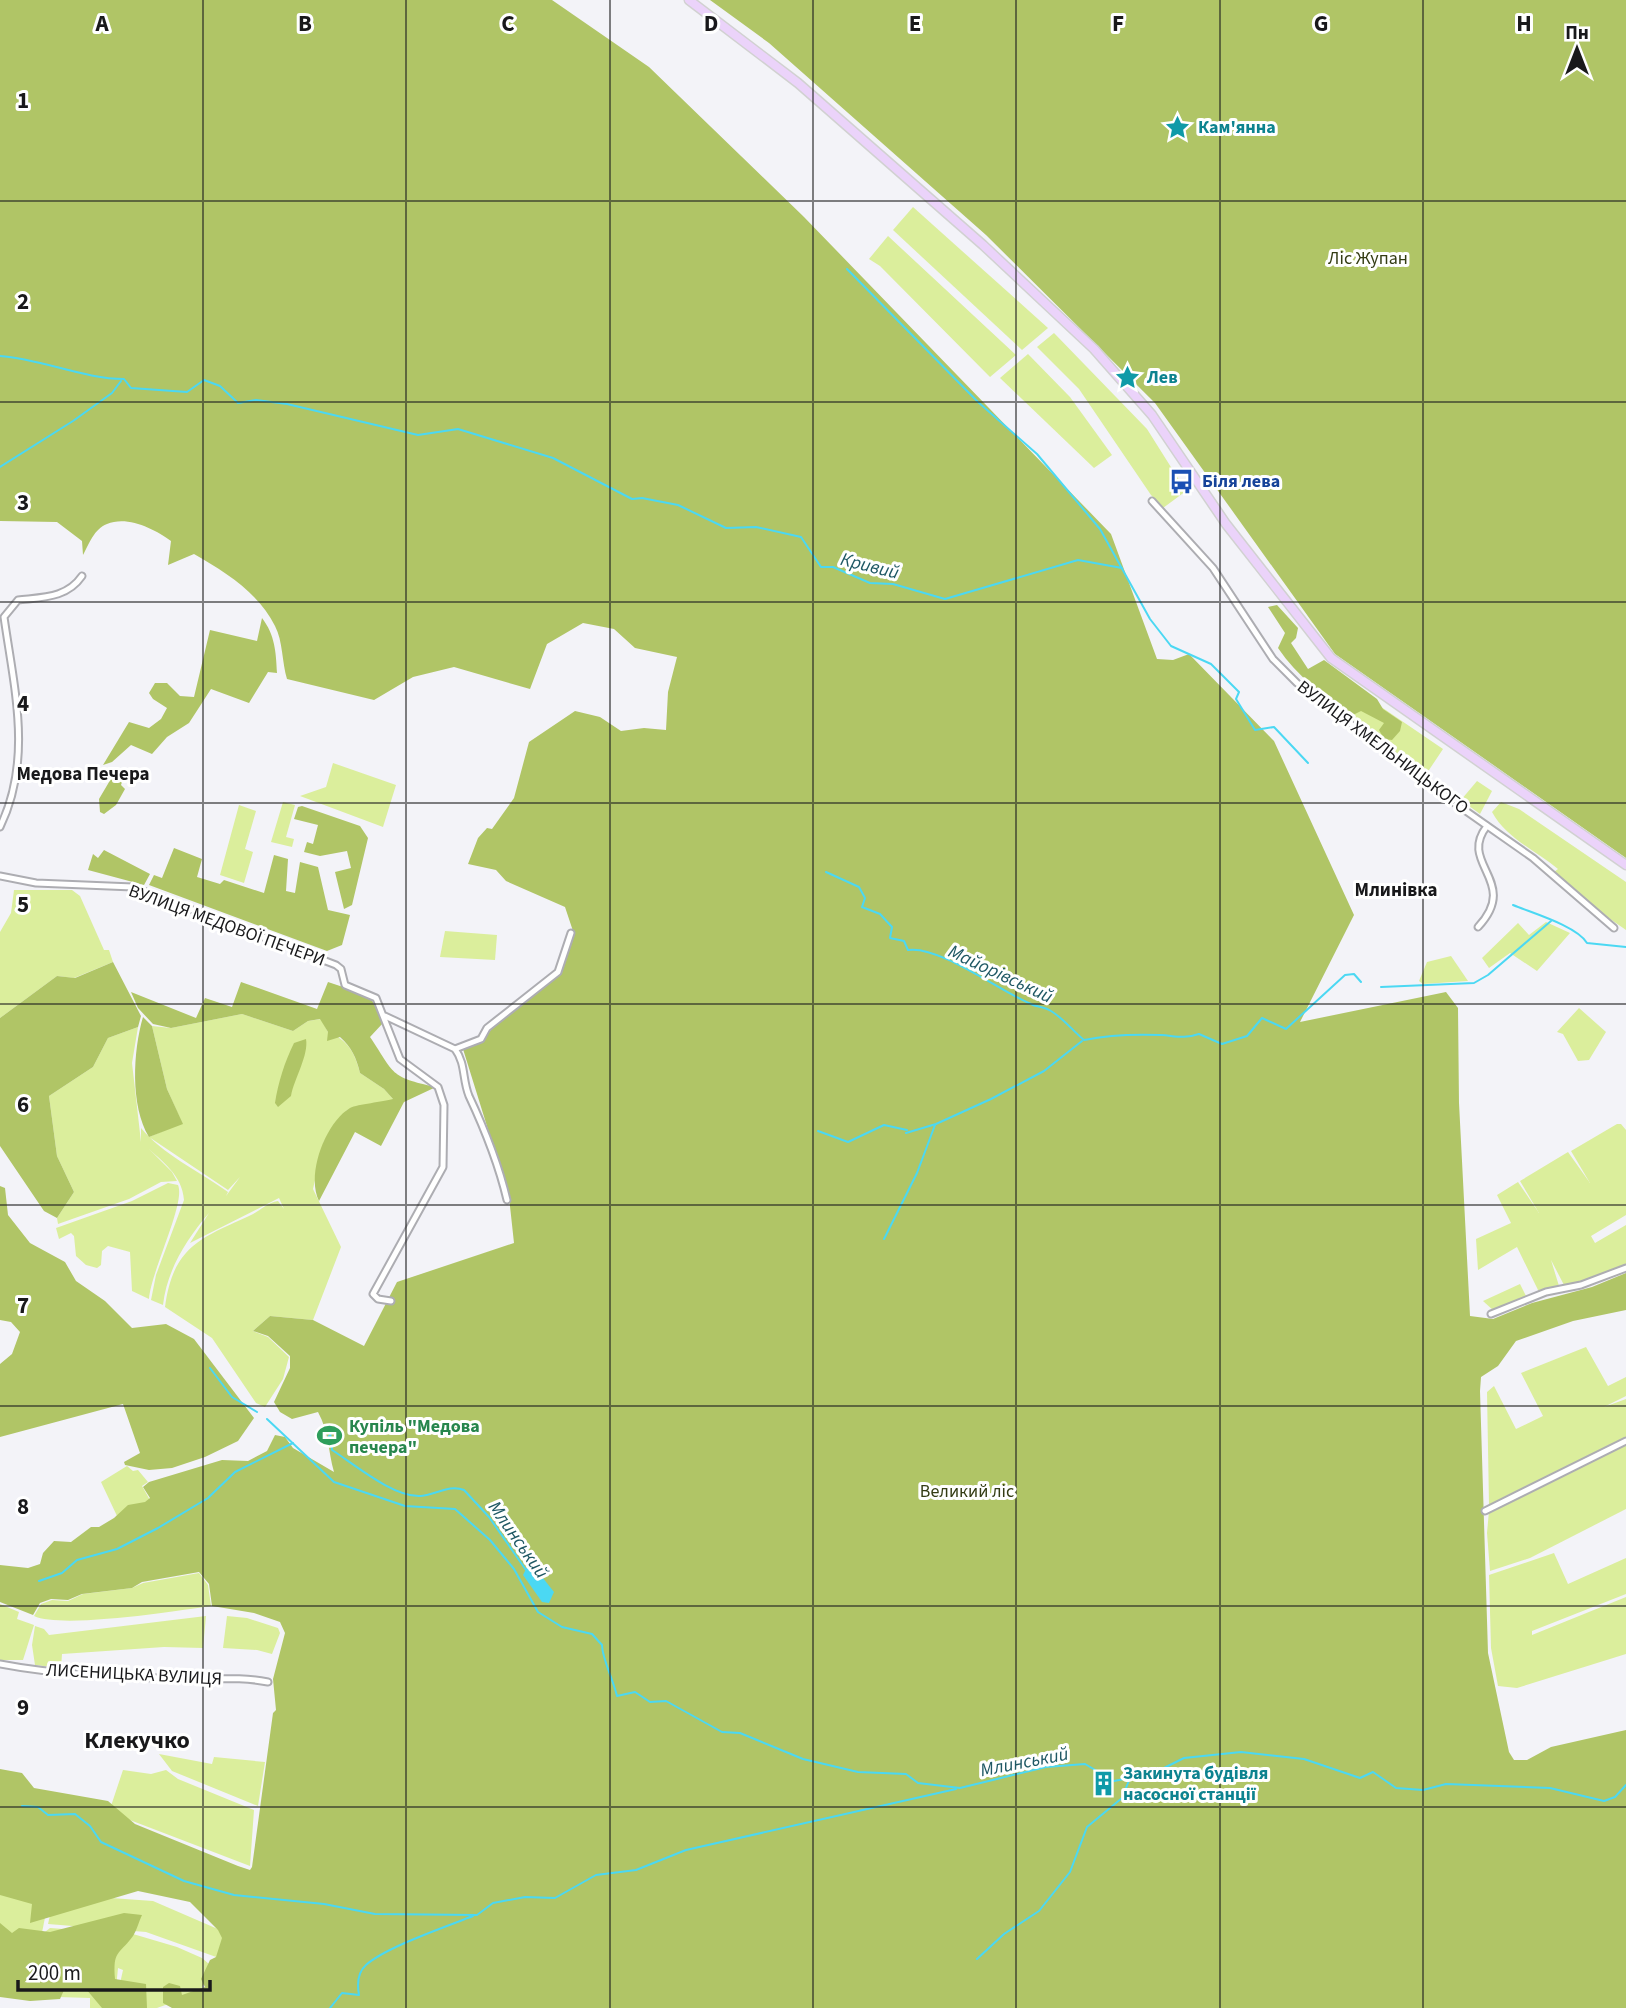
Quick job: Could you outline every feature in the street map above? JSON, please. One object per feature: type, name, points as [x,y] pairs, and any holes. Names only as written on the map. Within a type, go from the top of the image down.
[{"type":"main road","points":[[688,0],[798,83],[983,245],[1126,383],[1167,435],[1191,476],[1226,524],[1331,658],[1626,865]]},
{"type":"street","name":"ВУЛИЦЯ ХМЕЛЬНИЦЬКОГО","points":[[1152,501],[1216,571],[1281,668],[1312,696],[1533,858],[1614,928]]},
{"type":"street","points":[[0,827],[9,807],[21,742],[4,617],[18,600],[59,595],[74,588],[82,576]]},
{"type":"street","name":"ВУЛИЦЯ ХМЕЛЬНИЦЬКОГО","points":[[1478,927],[1491,911],[1495,895],[1477,847],[1480,835],[1487,826]]},
{"type":"street","name":"ВУЛИЦЯ МЕДОВОЇ ПЕЧЕРИ","points":[[0,876],[36,883],[133,887],[336,965],[341,969],[345,985],[376,998],[400,1059],[438,1087],[444,1105],[443,1167],[373,1294],[378,1299],[391,1301]]},
{"type":"street","points":[[507,1200],[487,1132],[469,1095],[465,1065],[455,1049],[481,1039],[487,1028],[558,972],[570,933]]},
{"type":"street","name":"ВУЛИЦЯ МЕДОВОЇ ПЕЧЕРИ","points":[[385,1016],[455,1049]]},
{"type":"street","points":[[1492,1314],[1546,1292],[1581,1285],[1626,1268]]},
{"type":"street","points":[[1485,1511],[1626,1441]]},
{"type":"street","name":"ЛИСЕНИЦЬКА ВУЛИЦЯ","points":[[0,1664],[62,1672],[181,1678],[246,1678],[268,1682]]},
{"type":"green space","name":"Великий ліс","points":[[0,0],[552,0],[649,67],[804,217],[1111,534],[1157,659],[1173,660],[1189,654],[1274,741],[1354,915],[1300,1022],[1446,992],[1458,1008],[1459,1103],[1470,1316],[1493,1319],[1532,1303],[1592,1287],[1626,1273],[1626,1310],[1573,1321],[1516,1341],[1498,1366],[1481,1377],[1480,1391],[1488,1653],[1509,1752],[1514,1760],[1527,1760],[1551,1747],[1626,1730],[1626,2008],[172,2008],[163,2003],[163,1987],[169,1983],[180,1986],[182,1995],[205,1987],[201,1979],[210,1960],[216,1957],[222,1938],[218,1930],[190,1902],[138,1891],[30,1923],[32,1904],[0,1895],[0,1769],[22,1773],[34,1788],[108,1801],[135,1824],[238,1866],[250,1870],[252,1867],[273,1713],[276,1710],[273,1679],[285,1633],[280,1622],[254,1613],[212,1606],[209,1584],[199,1572],[142,1582],[132,1588],[82,1594],[68,1600],[51,1599],[40,1603],[33,1615],[0,1602],[0,1565],[28,1568],[40,1564],[43,1553],[54,1541],[71,1542],[91,1527],[99,1527],[114,1518],[128,1505],[145,1502],[150,1498],[143,1487],[149,1482],[222,1460],[248,1461],[267,1451],[275,1435],[285,1437],[293,1448],[334,1472],[318,1412],[292,1419],[280,1412],[274,1402],[290,1368],[290,1356],[268,1336],[253,1331],[270,1316],[313,1320],[364,1346],[397,1282],[514,1243],[509,1197],[463,1049],[483,1039],[498,1022],[558,972],[573,931],[565,907],[506,881],[496,870],[468,864],[478,838],[487,828],[492,829],[514,798],[529,742],[575,711],[600,717],[621,731],[644,728],[666,730],[668,692],[677,657],[635,648],[614,629],[583,623],[547,644],[530,689],[454,667],[413,677],[374,700],[287,679],[278,632],[260,603],[229,576],[194,554],[168,565],[171,541],[149,528],[123,521],[102,526],[83,555],[82,541],[57,522],[0,521]]},
{"type":"green space","name":"Ліс Жупан","points":[[710,0],[1626,0],[1626,858],[1335,654],[1155,403],[986,235],[769,43]]},
{"type":"green space","points":[[913,207],[1048,328],[1022,350],[893,230]]},
{"type":"green space","points":[[888,236],[1016,355],[990,377],[880,266],[869,259]]},
{"type":"green space","points":[[1054,333],[1147,429],[1186,491],[1163,508],[1151,495],[1079,389],[1037,347]]},
{"type":"green space","points":[[1028,354],[1070,397],[1112,455],[1094,468],[1000,378]]},
{"type":"green space","points":[[1277,605],[1298,628],[1296,638],[1291,643],[1308,669],[1324,660],[1377,699],[1383,709],[1402,722],[1400,731],[1392,740],[1384,739],[1379,730],[1384,723],[1361,711],[1353,715],[1342,708],[1312,685],[1285,658],[1278,648],[1285,633],[1268,607]]},
{"type":"green space","points":[[262,618],[272,637],[277,673],[268,672],[249,703],[211,689],[189,723],[167,737],[152,754],[131,745],[112,762],[103,765],[129,722],[149,728],[161,719],[167,708],[149,693],[155,683],[167,683],[180,696],[194,697],[210,630],[257,641]]},
{"type":"green space","points":[[1326,665],[1346,683],[1443,749],[1425,776],[1304,685]]},
{"type":"green space","points":[[333,763],[396,785],[383,827],[300,796],[326,787]]},
{"type":"green space","points":[[112,777],[123,779],[121,785],[125,789],[116,805],[104,814],[100,812],[99,799]]},
{"type":"green space","points":[[1477,781],[1492,791],[1480,814],[1461,800]]},
{"type":"green space","points":[[283,802],[295,805],[286,837],[294,839],[292,847],[271,842]]},
{"type":"green space","points":[[1501,802],[1519,809],[1626,882],[1626,930],[1590,905],[1554,872],[1558,869],[1505,829],[1492,812]]},
{"type":"green space","points":[[239,805],[256,811],[245,849],[253,852],[244,883],[220,875]]},
{"type":"green space","points":[[302,806],[360,826],[368,838],[352,905],[344,909],[335,872],[351,868],[347,851],[320,856],[304,852],[307,842],[313,844],[318,825],[294,819],[298,807]]},
{"type":"green space","points":[[174,848],[202,859],[197,877],[220,884],[224,880],[264,893],[274,855],[288,859],[286,891],[295,893],[300,862],[318,867],[328,910],[350,915],[342,945],[327,951],[149,885],[154,875],[162,878]]},
{"type":"green space","points":[[104,850],[150,874],[144,885],[88,870],[93,854],[98,858]]},
{"type":"green space","points":[[14,890],[72,890],[80,896],[104,950],[109,950],[113,962],[74,978],[57,976],[0,1018],[0,932],[11,913]]},
{"type":"green space","points":[[1546,922],[1570,933],[1537,971],[1510,953],[1489,968],[1482,958],[1518,923],[1529,935]]},
{"type":"green space","points":[[445,931],[497,935],[495,960],[440,957]]},
{"type":"green space","points":[[1451,956],[1468,981],[1423,984],[1419,981],[1427,962]]},
{"type":"green space","points":[[113,962],[141,1016],[138,1027],[108,1038],[93,1067],[49,1096],[57,1156],[74,1192],[57,1218],[44,1211],[0,1146],[0,1018],[57,976],[75,978]]},
{"type":"green space","points":[[241,982],[317,1009],[328,982],[370,996],[383,1023],[370,1037],[389,1066],[401,1077],[436,1087],[404,1102],[381,1146],[355,1132],[319,1201],[315,1178],[317,1164],[320,1150],[333,1125],[350,1108],[393,1099],[384,1089],[360,1073],[353,1053],[344,1041],[340,1037],[327,1041],[328,1032],[320,1019],[308,1021],[293,1031],[242,1014],[171,1028],[153,1024],[138,1008],[131,992],[196,1018],[205,998],[232,1007]]},
{"type":"green space","points":[[1579,1008],[1606,1032],[1589,1060],[1578,1061],[1563,1034],[1557,1032]]},
{"type":"green space","points":[[242,1014],[293,1031],[308,1021],[321,1019],[328,1032],[350,1048],[360,1073],[384,1089],[394,1100],[347,1110],[324,1141],[313,1189],[341,1247],[313,1320],[270,1316],[253,1331],[268,1337],[289,1357],[283,1379],[265,1407],[256,1403],[212,1338],[165,1307],[174,1271],[191,1248],[202,1239],[270,1204],[278,1201],[284,1209],[279,1198],[190,1243],[209,1213],[173,1268],[163,1305],[151,1300],[156,1275],[184,1200],[179,1183],[173,1173],[177,1181],[161,1182],[129,1199],[58,1224],[57,1218],[74,1192],[57,1156],[49,1096],[93,1067],[108,1038],[138,1027],[132,1063],[141,1142],[141,1128],[149,1137],[182,1123],[167,1089],[152,1026],[171,1028]],"holes":[[[150,1138],[228,1190],[240,1177],[226,1196],[228,1192]]]},
{"type":"green space","points":[[143,1017],[152,1026],[167,1089],[183,1124],[149,1137],[139,1110],[135,1078],[137,1046]]},
{"type":"green space","points":[[306,1039],[305,1052],[291,1096],[278,1107],[275,1103],[276,1095],[288,1057],[294,1043]]},
{"type":"green space","points":[[1621,1124],[1626,1130],[1626,1215],[1591,1236],[1595,1243],[1626,1225],[1626,1266],[1568,1286],[1564,1285],[1551,1260],[1559,1286],[1539,1292],[1517,1247],[1478,1270],[1476,1239],[1511,1223],[1497,1195],[1518,1182],[1539,1213],[1520,1181],[1568,1152],[1590,1183],[1571,1151]]},
{"type":"green space","points":[[168,1183],[178,1185],[179,1194],[149,1299],[132,1291],[130,1252],[108,1246],[102,1251],[101,1265],[97,1268],[86,1265],[76,1256],[74,1236],[71,1233],[59,1239],[56,1228],[132,1201]]},
{"type":"green space","points":[[0,1186],[5,1188],[8,1215],[30,1243],[65,1262],[76,1281],[105,1301],[132,1328],[166,1324],[194,1339],[254,1418],[238,1441],[205,1457],[172,1468],[149,1470],[125,1465],[124,1462],[140,1453],[123,1404],[0,1437],[0,1364],[12,1354],[20,1332],[11,1322],[0,1320]]},
{"type":"green space","points":[[1520,1284],[1527,1298],[1494,1311],[1483,1301]]},
{"type":"green space","points":[[1586,1347],[1608,1386],[1626,1377],[1626,1396],[1604,1407],[1626,1399],[1626,1439],[1489,1505],[1487,1392],[1494,1386],[1516,1429],[1543,1416],[1521,1373]]},
{"type":"green space","points":[[1626,1443],[1626,1509],[1530,1558],[1490,1571],[1487,1533],[1489,1511]]},
{"type":"green space","points":[[127,1466],[133,1471],[138,1470],[148,1482],[142,1486],[155,1509],[117,1516],[101,1482]]},
{"type":"green space","points":[[1554,1553],[1568,1584],[1626,1558],[1626,1594],[1532,1631],[1532,1635],[1626,1597],[1626,1654],[1517,1688],[1498,1686],[1491,1648],[1489,1575]]},
{"type":"green space","points":[[199,1573],[208,1585],[211,1606],[93,1620],[48,1620],[34,1616],[41,1604],[52,1600],[68,1601],[83,1594],[132,1588],[143,1583]]},
{"type":"green space","points":[[0,1604],[19,1612],[17,1619],[34,1625],[23,1660],[0,1660]]},
{"type":"green space","points":[[206,1616],[203,1648],[164,1647],[62,1654],[61,1668],[35,1665],[32,1645],[35,1626],[44,1629],[49,1635]]},
{"type":"green space","points":[[227,1616],[247,1618],[278,1628],[280,1633],[272,1654],[257,1650],[223,1648]]},
{"type":"green space","points":[[159,1754],[212,1764],[214,1757],[265,1762],[258,1806],[172,1771]]},
{"type":"green space","points":[[123,1770],[151,1774],[166,1770],[178,1779],[254,1810],[250,1866],[109,1812]]},
{"type":"green space","points":[[55,1894],[153,1901],[227,1933],[219,1958],[146,1932],[48,1924]]},
{"type":"green space","points":[[0,1895],[48,1902],[39,1948],[0,1941]]},
{"type":"green space","points":[[124,1913],[142,1915],[133,1936],[116,1958],[115,1979],[146,1984],[147,2008],[102,2008],[86,1989],[64,1990],[60,1999],[30,2001],[0,1997],[0,1923],[12,1933],[19,1928],[50,1932]]},
{"type":"green space","points":[[50,1928],[133,1934],[177,1947],[202,1958],[209,1964],[211,1971],[199,1993],[157,2008],[144,2008],[119,1988],[123,1970],[118,1968],[114,2008],[90,2008],[90,1998],[58,1997],[42,1944],[45,1932]]},
{"type":"water","points":[[527,1567],[535,1568],[554,1592],[549,1603],[542,1602],[523,1575]]},
{"type":"waterway","points":[[847,269],[978,402],[1037,454],[1100,529],[1150,619],[1171,646],[1211,664],[1239,692],[1236,699],[1255,730],[1274,727],[1308,763]]},
{"type":"waterway","name":"Кривий","points":[[0,356],[94,376],[124,379],[131,388],[187,392],[204,380],[220,386],[238,403],[256,400],[287,404],[418,435],[458,429],[553,458],[632,499],[642,498],[678,505],[726,528],[756,527],[801,537],[821,567],[833,567],[870,583],[893,584],[945,599],[1078,560],[1122,568]]},
{"type":"waterway","points":[[0,467],[73,421],[112,393],[121,381]]},
{"type":"waterway","name":"Майорівський","points":[[826,872],[859,887],[865,898],[862,907],[880,914],[892,927],[890,938],[904,941],[908,950],[921,950],[953,962],[1018,998],[1049,1010],[1084,1040],[1122,1035],[1184,1037],[1199,1034],[1222,1044],[1247,1036],[1262,1018],[1286,1029],[1345,975],[1354,974],[1361,982]]},
{"type":"waterway","points":[[1513,905],[1574,931],[1587,943],[1626,947]]},
{"type":"waterway","name":"Майорівський","points":[[1381,987],[1474,983],[1488,975],[1551,921]]},
{"type":"waterway","points":[[906,1133],[936,1124],[991,1099],[1044,1071],[1082,1041]]},
{"type":"waterway","points":[[818,1131],[848,1142],[884,1125],[907,1130]]},
{"type":"waterway","points":[[884,1239],[917,1173],[935,1125]]},
{"type":"waterway","name":"Млинський","points":[[210,1368],[232,1397],[257,1412]]},
{"type":"waterway","name":"Млинський","points":[[267,1419],[334,1482],[405,1506],[455,1509],[490,1540],[514,1569],[538,1612],[562,1627],[592,1634],[602,1645],[617,1696],[635,1692],[650,1702],[666,1701],[722,1732],[740,1733],[803,1759],[858,1772],[906,1774],[918,1783],[960,1788],[1046,1767],[1085,1764],[1114,1781],[1154,1773],[1184,1758],[1241,1752],[1304,1759],[1360,1778],[1373,1772],[1396,1788],[1423,1790],[1446,1784],[1550,1788],[1604,1801],[1615,1797],[1626,1785]]},
{"type":"waterway","name":"Млинський","points":[[330,1431],[332,1450],[399,1492],[421,1496],[448,1489],[464,1490],[489,1517],[526,1570]]},
{"type":"waterway","name":"Млинський","points":[[329,1436],[327,1440],[333,1438]]},
{"type":"waterway","points":[[39,1581],[62,1573],[77,1560],[117,1549],[158,1528],[208,1498],[235,1472],[293,1443]]},
{"type":"waterway","points":[[977,1959],[1004,1934],[1039,1911],[1070,1872],[1087,1827],[1122,1798],[1130,1778]]},
{"type":"waterway","points":[[22,1806],[38,1807],[48,1815],[75,1814],[90,1826],[101,1842],[184,1881],[234,1895],[324,1904],[375,1914],[477,1915],[493,1903],[525,1897],[555,1898],[596,1875],[636,1870],[686,1850],[956,1789]]},
{"type":"waterway","points":[[330,2008],[342,1993],[359,1995],[359,1975],[375,1958],[473,1916]]},
{"type":"place","name":"Кам'янна","points":[[1178,127]]},
{"type":"place","name":"Лев","points":[[1127,377]]},
{"type":"place","name":"Бiля лева","points":[[1182,481]]},
{"type":"place","name":"Купіль \"Медова печера\"","points":[[329,1436]]},
{"type":"place","name":"Закинута будівля насосної станції","points":[[1103,1783]]},
{"type":"district","name":"Медова Печера","points":[[83,773]]},
{"type":"district","name":"Млинівка","points":[[1396,889]]},
{"type":"district","name":"Клекучко","points":[[137,1740]]}]
